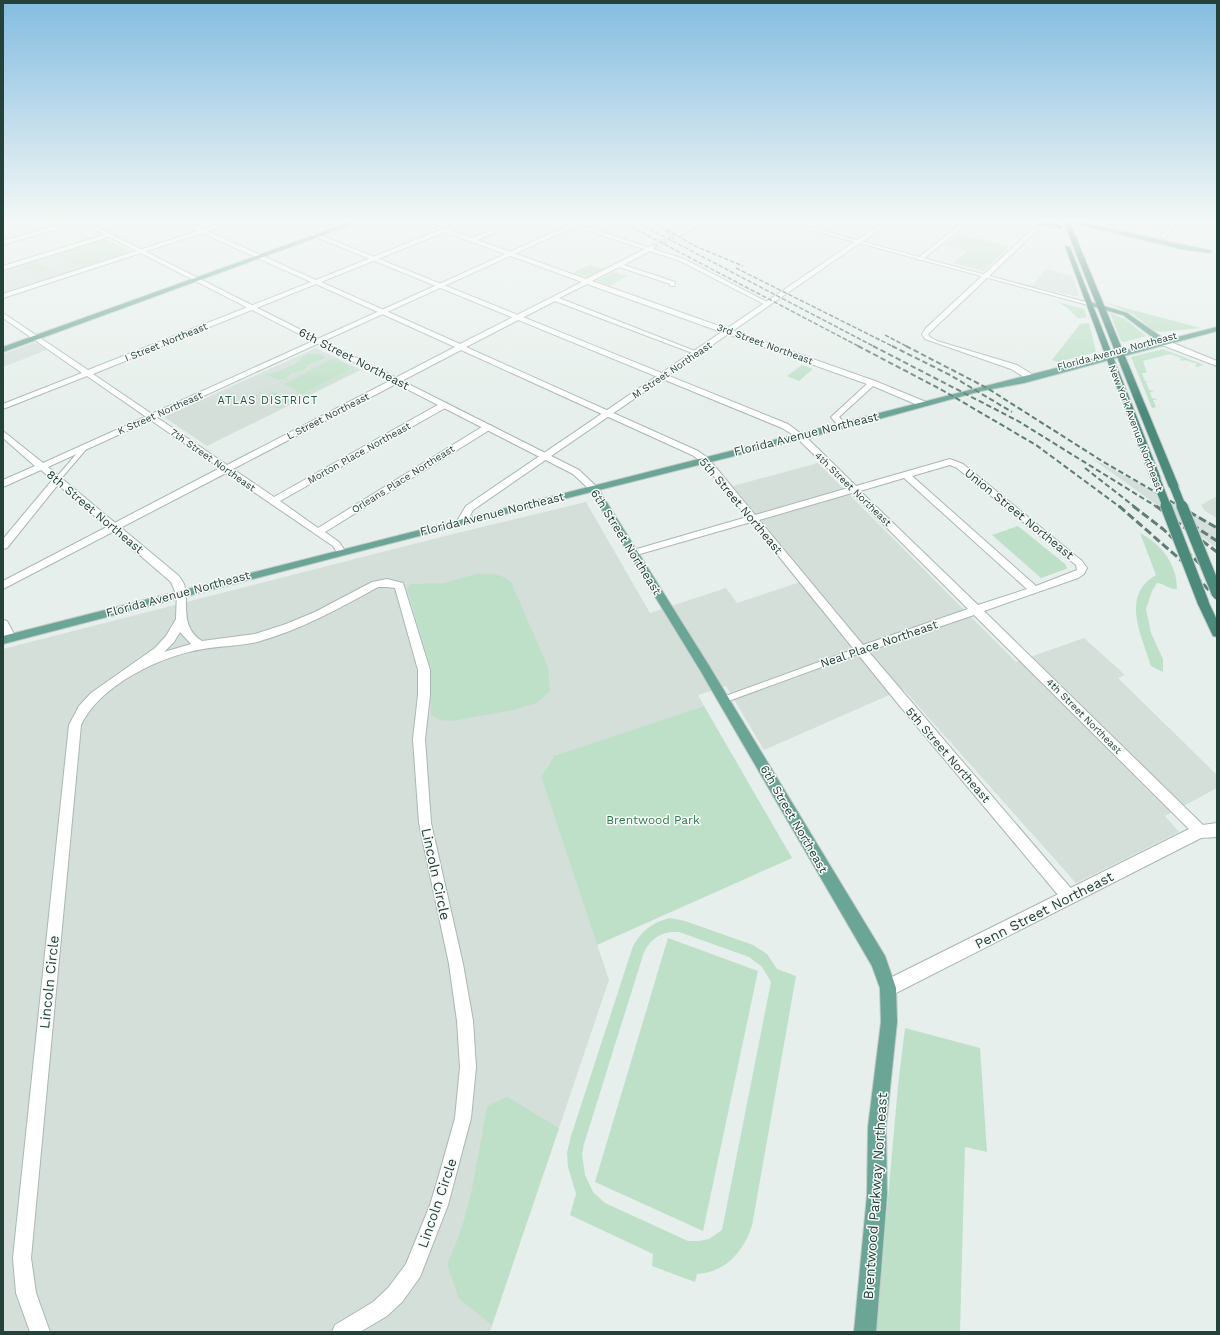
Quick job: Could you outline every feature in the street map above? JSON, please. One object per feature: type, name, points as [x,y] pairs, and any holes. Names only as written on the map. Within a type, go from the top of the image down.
[{"type":"highway","name":"New York Avenue Northeast","points":[[1083,285],[1203,602],[1217,633]]},
{"type":"highway","name":"New York Avenue Northeast","points":[[1093,285],[1217,593]]},
{"type":"main road","points":[[3,350],[182,285]]},
{"type":"main road","points":[[1090,304],[1131,317],[1162,341]]},
{"type":"main road","name":"Florida Avenue Northeast","points":[[7,639],[462,521],[843,426],[1119,352],[1217,329]]},
{"type":"main road","name":"6th Street Northeast","points":[[593,488],[704,666],[879,962],[888,988]]},
{"type":"main road","name":"Brentwood Parkway Northeast","points":[[865,1332],[877,1195],[877,1127],[889,1022],[888,988]]},
{"type":"street","points":[[3,296],[36,285]]},
{"type":"street","name":"6th Street Northeast","points":[[207,285],[545,456],[579,474],[593,488]]},
{"type":"street","name":"I Street Northeast","points":[[3,407],[308,285]]},
{"type":"street","name":"5th Street Northeast","points":[[323,285],[608,413],[695,453],[705,460],[860,650],[1069,897]]},
{"type":"street","name":"L Street Northeast","points":[[3,585],[579,285]]},
{"type":"street","name":"3rd Street Northeast","points":[[600,285],[916,399],[923,404]]},
{"type":"street","points":[[732,285],[768,304]]},
{"type":"street","name":"M Street Northeast","points":[[462,521],[469,508],[795,285]]},
{"type":"street","points":[[974,285],[926,331],[927,338],[1014,367],[1030,377]]},
{"type":"street","points":[[1019,285],[1090,304]]},
{"type":"street","name":"K Street Northeast","points":[[3,484],[440,286]]},
{"type":"street","name":"4th Street Northeast","points":[[440,286],[788,427],[800,436],[1200,831],[1217,838]]},
{"type":"street","points":[[553,298],[697,353]]},
{"type":"street","name":"7th Street Northeast","points":[[3,315],[336,544],[341,552]]},
{"type":"street","points":[[1162,341],[1217,364]]},
{"type":"street","points":[[843,426],[835,417],[872,383]]},
{"type":"street","name":"Morton Place Northeast","points":[[273,501],[444,405]]},
{"type":"street","name":"Orleans Place Northeast","points":[[318,532],[488,427]]},
{"type":"street","name":"8th Street Northeast","points":[[3,434],[175,579],[179,584],[181,593]]},
{"type":"street","points":[[3,546],[86,446]]},
{"type":"street","name":"Union Street Northeast","points":[[906,475],[948,462],[960,466],[1078,563],[1082,569]]},
{"type":"street","points":[[633,553],[906,475],[1035,590]]},
{"type":"street","name":"Neal Place Northeast","points":[[723,700],[860,650],[1075,576],[1080,573],[1082,569]]},
{"type":"street","name":"Lincoln Circle","points":[[144,663],[201,645],[255,638],[290,627],[319,616],[376,584],[387,583],[399,586],[424,670],[424,695],[419,740],[425,823],[456,964],[465,1021],[468,1067],[463,1118],[439,1205],[413,1270],[395,1295],[380,1310],[342,1332]]},
{"type":"street","points":[[181,593],[181,620],[184,633],[192,641],[201,645]]},
{"type":"street","name":"Lincoln Circle","points":[[40,1332],[26,1293],[22,1258],[75,725],[83,709],[95,696],[159,651],[170,639],[181,620]]},
{"type":"street","points":[[3,624],[7,639]]},
{"type":"street","points":[[1200,831],[1217,830]]},
{"type":"street","name":"Penn Street Northeast","points":[[888,988],[1200,831]]},
{"type":"shaded area","points":[[3,285],[30,285],[3,294]]},
{"type":"shaded area","points":[[1076,285],[1079,296],[1074,296],[1032,286]]},
{"type":"shaded area","points":[[33,343],[38,344],[47,350],[3,367],[3,354]]},
{"type":"shaded area","points":[[316,348],[361,370],[207,446],[164,417]]},
{"type":"shaded area","points":[[1090,457],[1217,526],[1217,548]]},
{"type":"shaded area","points":[[818,463],[1016,662],[1084,638],[1125,675],[1118,678],[1217,775],[1217,788],[1165,816],[1179,832],[1076,883],[903,689],[764,750],[726,686],[698,695],[704,706],[553,757],[541,777],[609,980],[490,1332],[3,1332],[3,649],[445,536],[586,502],[650,613],[726,588],[737,603],[806,580],[733,486]]},
{"type":"shaded area","points":[[1217,496],[1217,518],[1205,511],[1201,505]]},
{"type":"green space","points":[[1058,302],[1084,309],[1087,317],[1078,319],[1070,310]]},
{"type":"green space","points":[[1104,302],[1201,328],[1160,332],[1153,330],[1133,314]]},
{"type":"green space","points":[[1110,313],[1125,319],[1146,336],[1124,342],[1121,341]]},
{"type":"green space","points":[[1089,323],[1096,352],[1058,362],[1052,360],[1080,324]]},
{"type":"green space","points":[[1163,349],[1204,365],[1197,367],[1195,366],[1197,364],[1185,360],[1180,361],[1181,358],[1170,354],[1143,361],[1147,373],[1142,373],[1145,381],[1151,382],[1146,382],[1149,390],[1155,391],[1150,392],[1152,398],[1158,400],[1153,400],[1156,407],[1152,408],[1131,357]]},
{"type":"green space","points":[[310,354],[320,354],[326,358],[307,365],[305,370],[291,373],[285,379],[279,380],[265,374],[283,370],[299,362],[302,357]]},
{"type":"green space","points":[[337,359],[353,368],[354,371],[280,408],[272,407],[256,397],[259,393],[329,360]],"holes":[[[331,360],[284,384],[302,394],[352,369],[352,371],[279,407],[273,407],[258,397],[260,393]]]},
{"type":"green space","points":[[802,365],[813,369],[799,381],[787,376]]},
{"type":"green space","points":[[274,392],[289,400],[276,406],[261,398]]},
{"type":"green space","points":[[1018,526],[1065,564],[1067,568],[1041,578],[992,535]]},
{"type":"green space","points":[[1140,533],[1161,549],[1171,563],[1176,580],[1177,589],[1157,583],[1152,591],[1146,609],[1151,633],[1163,659],[1163,672],[1151,666],[1139,629],[1137,617],[1136,605],[1139,594],[1145,584],[1156,575]]},
{"type":"green space","points":[[476,574],[490,574],[504,577],[511,582],[548,667],[550,691],[537,703],[513,710],[452,721],[439,720],[431,715],[431,669],[407,588],[410,584],[444,583]]},
{"type":"green space","name":"Brentwood Park","points":[[704,706],[792,858],[597,945],[541,777],[554,756]]},
{"type":"green space","points":[[670,918],[685,921],[753,945],[767,954],[777,969],[796,976],[752,1226],[744,1244],[732,1259],[717,1269],[697,1274],[695,1282],[652,1266],[653,1254],[570,1215],[576,1194],[568,1167],[567,1153],[571,1136],[633,946],[640,935],[653,924]],"holes":[[[679,932],[749,957],[762,967],[771,982],[722,1230],[709,1239],[699,1241],[688,1241],[605,1203],[593,1192],[585,1175],[582,1154],[643,955],[650,943],[657,937],[666,933]]]},
{"type":"green space","points":[[668,938],[758,971],[703,1231],[595,1182]]},
{"type":"green space","points":[[905,1028],[980,1048],[987,1152],[965,1147],[960,1332],[876,1332],[898,1086]]},
{"type":"green space","points":[[507,1097],[559,1128],[492,1325],[459,1299],[447,1264],[462,1227],[468,1207],[487,1106]]},
{"type":"railway","points":[[743,285],[860,347]]},
{"type":"railway","points":[[757,285],[875,347]]},
{"type":"railway","points":[[771,285],[950,375],[1012,412]]},
{"type":"railway","points":[[885,335],[908,347]]},
{"type":"railway","points":[[858,346],[942,390],[1036,445],[1120,507]]},
{"type":"railway","points":[[873,346],[1018,421],[1157,507]]},
{"type":"railway","points":[[906,346],[987,388],[1102,461],[1181,507]]},
{"type":"railway","points":[[1085,468],[1135,507]]},
{"type":"railway","points":[[1119,506],[1183,562],[1217,599]]},
{"type":"railway","points":[[1133,506],[1163,529],[1217,580]]},
{"type":"railway","points":[[1156,506],[1217,552]]},
{"type":"railway","points":[[1179,506],[1217,528]]},
{"type":"railway","points":[[1182,518],[1217,541]]},
{"type":"district","name":"ATLAS DISTRICT","points":[[268,400]]}]
